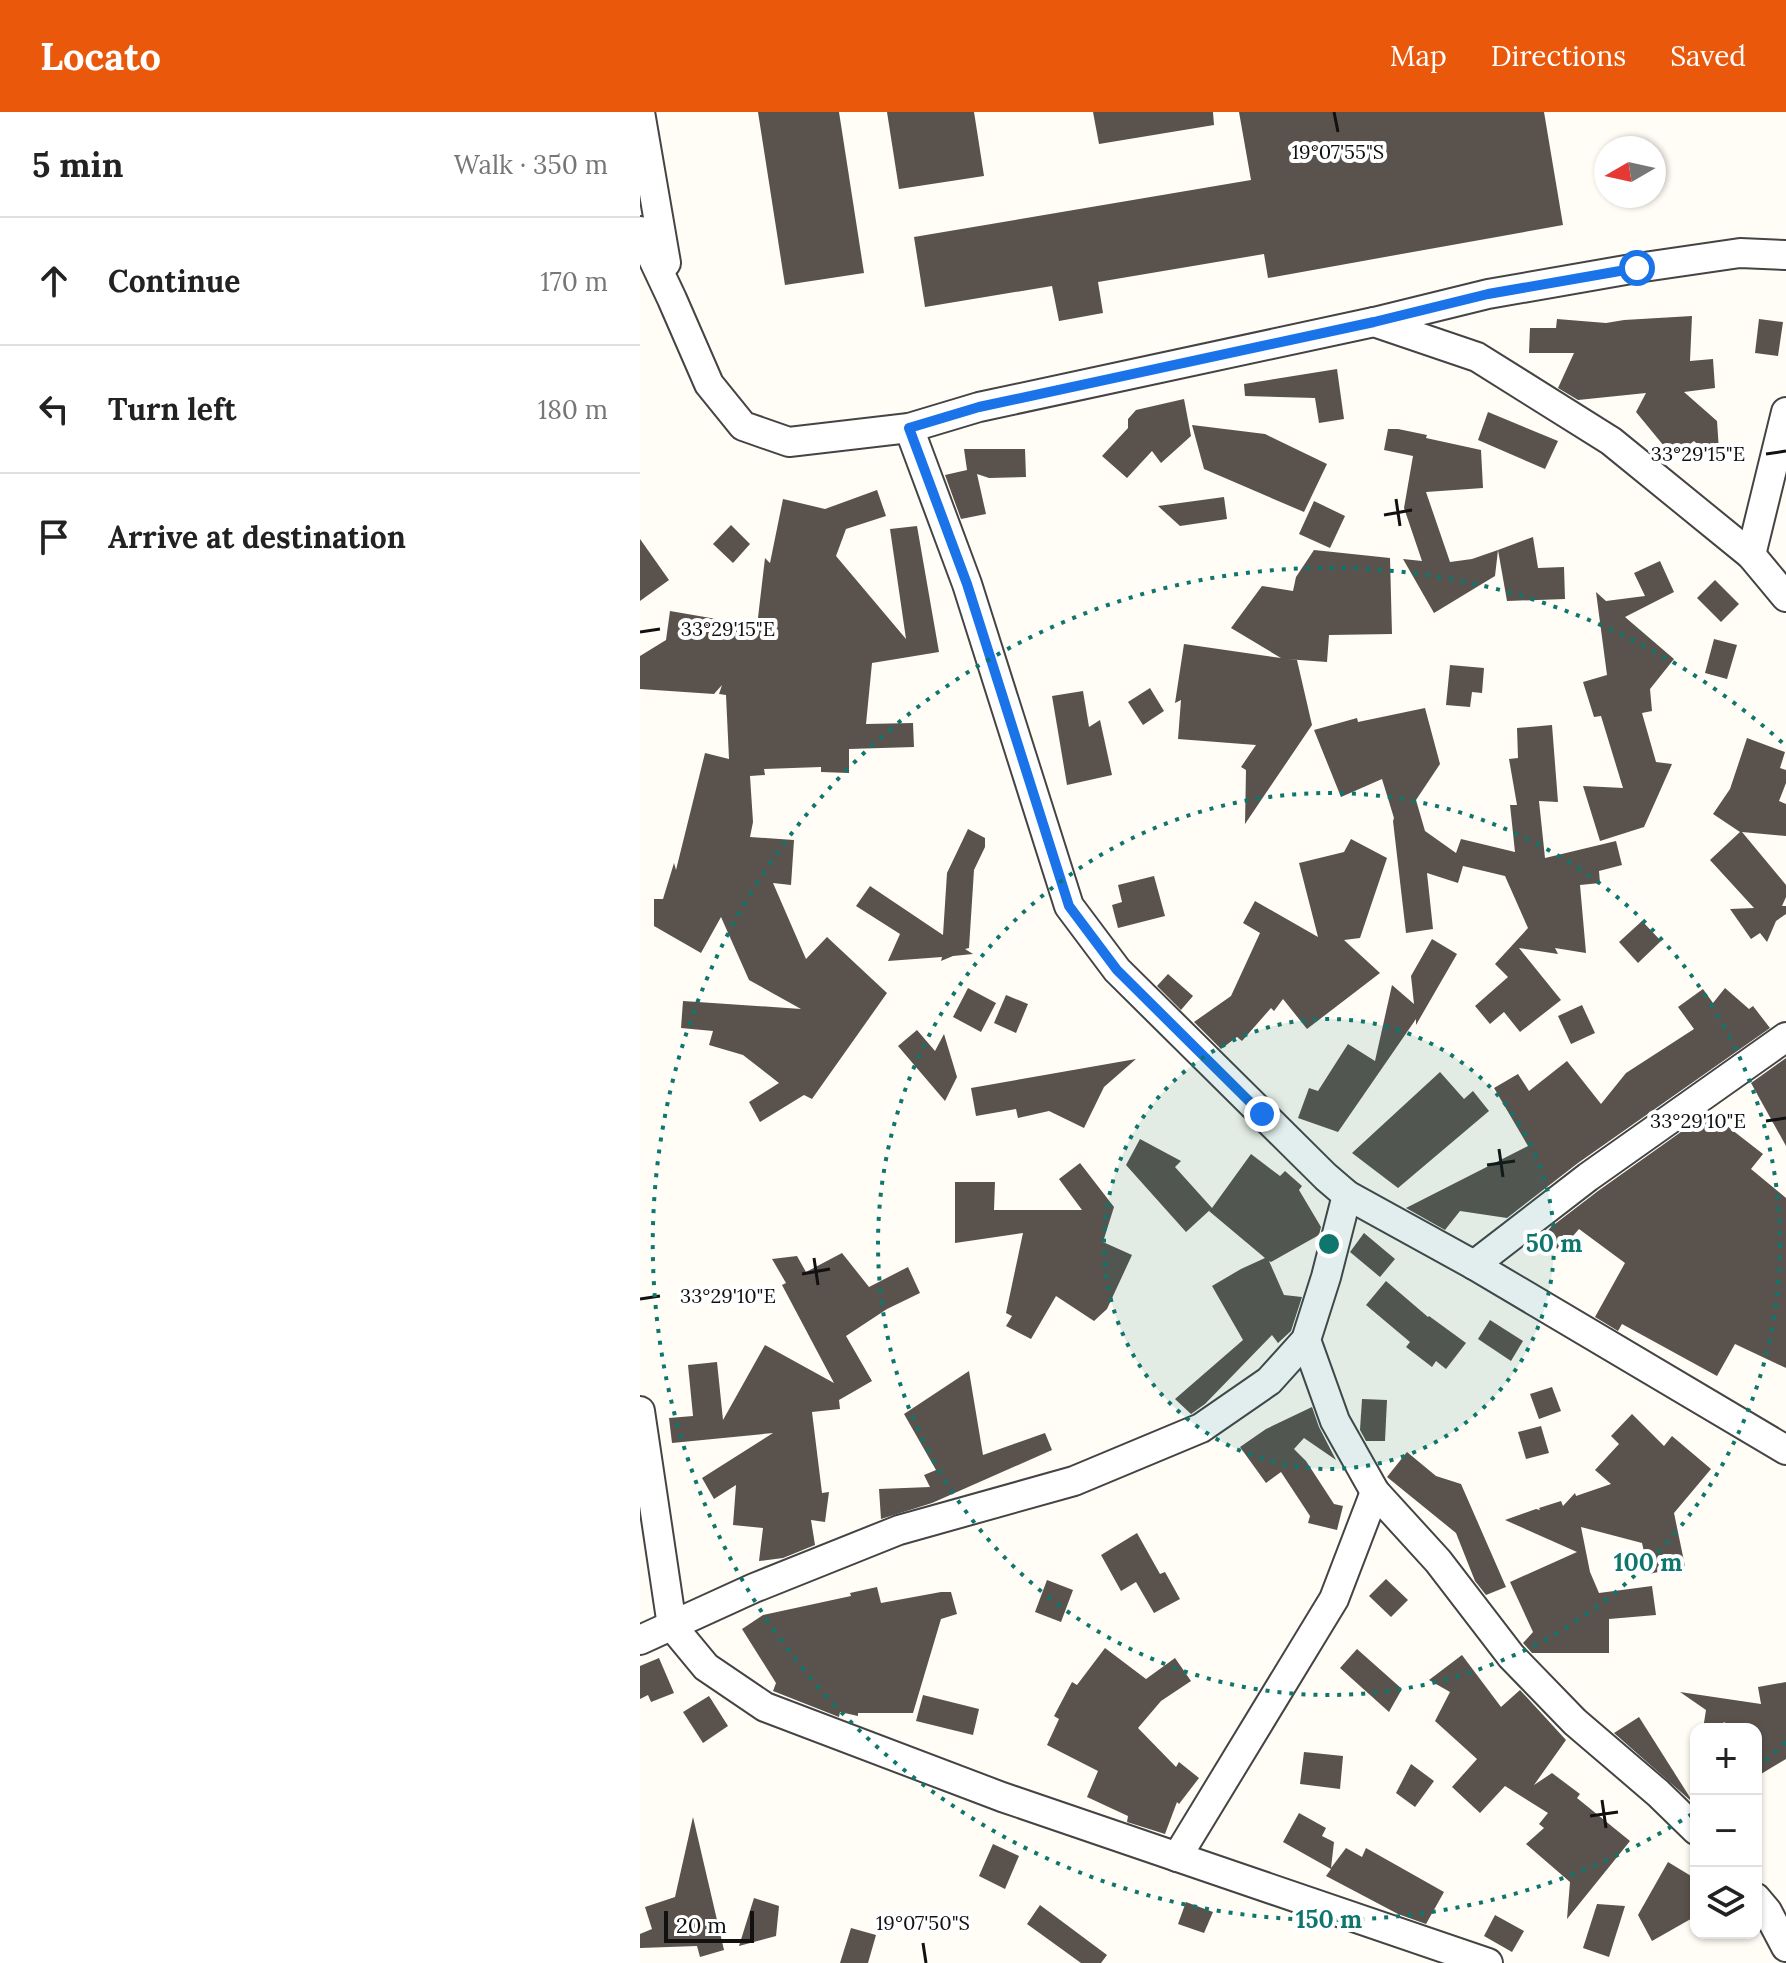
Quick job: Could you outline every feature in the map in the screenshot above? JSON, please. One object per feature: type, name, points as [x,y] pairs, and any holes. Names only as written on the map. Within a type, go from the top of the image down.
[{"type":"street","points":[[640,112],[672,299]]},
{"type":"street","points":[[640,231],[709,384],[743,426],[789,442],[909,428],[979,407],[1374,322],[1488,294],[1740,253],[1786,255]]},
{"type":"street","points":[[1374,322],[1477,357],[1611,441],[1751,555],[1786,597]]},
{"type":"street","points":[[1751,555],[1786,412]]},
{"type":"street","points":[[909,428],[967,584],[1069,906],[1117,970],[1347,1195],[1474,1265],[1786,1450]]},
{"type":"street","points":[[1474,1265],[1588,1177],[1786,1037]]},
{"type":"street","points":[[640,1640],[754,1588],[899,1530],[1074,1481],[1201,1428],[1269,1381],[1306,1340],[1347,1195]]},
{"type":"street","points":[[1306,1340],[1335,1421],[1375,1492],[1438,1561],[1511,1656],[1575,1722],[1690,1824]]},
{"type":"street","points":[[640,1411],[672,1626],[706,1667],[765,1707],[1002,1797],[1488,1963]]},
{"type":"street","points":[[1177,1857],[1334,1599],[1375,1492]]},
{"type":"street","points":[[1762,1905],[1786,1947]]},
{"type":"building","points":[[758,112],[839,112],[864,273],[785,285]]},
{"type":"building","points":[[887,112],[974,112],[984,176],[899,189]]},
{"type":"building","points":[[1093,112],[1213,112],[1214,125],[1099,144]]},
{"type":"building","points":[[1239,112],[1544,112],[1563,225],[1268,278],[1264,254],[1098,282],[1103,313],[1059,321],[1052,286],[925,307],[914,237],[1251,180]]},
{"type":"building","points":[[1692,316],[1690,361],[1713,359],[1715,388],[1684,392],[1717,421],[1720,465],[1694,441],[1673,457],[1636,412],[1646,393],[1578,400],[1558,388],[1574,353],[1529,353],[1530,328],[1556,328],[1557,319],[1606,323]]},
{"type":"building","points":[[1759,319],[1783,322],[1778,356],[1755,353]]},
{"type":"building","points":[[1337,369],[1344,419],[1319,423],[1315,398],[1245,396],[1244,384]]},
{"type":"building","points":[[1184,399],[1191,436],[1161,463],[1152,451],[1127,478],[1102,456],[1128,428],[1128,419],[1136,410]]},
{"type":"building","points":[[1488,412],[1558,441],[1545,469],[1478,440]]},
{"type":"building","points":[[1192,425],[1265,434],[1327,464],[1304,512],[1204,469]]},
{"type":"building","points":[[1388,429],[1427,435],[1426,438],[1481,450],[1483,488],[1426,492],[1450,562],[1472,559],[1498,550],[1495,576],[1434,613],[1403,559],[1422,561],[1404,508],[1413,456],[1384,450]]},
{"type":"building","points":[[964,449],[1025,449],[1026,477],[989,478],[977,474],[986,514],[961,519],[945,475],[967,470]]},
{"type":"building","points":[[877,490],[886,516],[846,529],[836,556],[906,639],[890,529],[917,526],[939,652],[872,663],[866,724],[913,723],[914,747],[849,749],[849,773],[821,772],[821,767],[764,769],[765,775],[750,776],[753,822],[750,837],[794,840],[791,885],[773,883],[806,959],[827,937],[887,993],[812,1099],[804,1095],[760,1122],[749,1102],[779,1083],[743,1055],[709,1045],[713,1031],[681,1028],[683,1001],[801,1009],[749,980],[721,917],[701,953],[654,926],[654,899],[663,899],[674,863],[676,870],[705,753],[729,759],[726,695],[719,694],[722,685],[714,694],[640,689],[640,656],[666,640],[670,611],[757,626],[765,558],[770,563],[783,499],[825,509]]},
{"type":"building","points":[[1224,497],[1227,519],[1180,526],[1158,506]]},
{"type":"building","points":[[1314,501],[1345,516],[1330,548],[1299,534]]},
{"type":"building","points":[[731,525],[750,544],[733,563],[713,544]]},
{"type":"building","points":[[1533,537],[1538,568],[1564,567],[1565,599],[1507,601],[1498,550]]},
{"type":"building","points":[[640,539],[669,580],[640,601]]},
{"type":"building","points":[[1314,550],[1390,558],[1392,634],[1329,635],[1327,662],[1286,659],[1297,660],[1312,725],[1245,824],[1246,770],[1241,767],[1256,745],[1178,739],[1181,700],[1175,703],[1184,644],[1281,658],[1231,628],[1262,586],[1293,591],[1296,577]]},
{"type":"building","points":[[1660,561],[1674,592],[1625,617],[1674,659],[1650,689],[1652,711],[1642,713],[1656,762],[1672,764],[1644,827],[1600,841],[1583,786],[1623,788],[1601,716],[1594,717],[1583,682],[1607,675],[1596,592],[1606,601],[1645,596],[1634,573]]},
{"type":"building","points":[[1715,580],[1739,604],[1721,622],[1697,598]]},
{"type":"building","points":[[1714,639],[1737,645],[1727,679],[1705,673]]},
{"type":"building","points":[[1450,665],[1484,668],[1482,693],[1472,692],[1470,707],[1446,705]]},
{"type":"building","points":[[1150,688],[1164,711],[1143,725],[1128,702]]},
{"type":"building","points":[[1083,691],[1089,727],[1100,720],[1112,775],[1067,785],[1052,696]]},
{"type":"building","points":[[1425,708],[1440,764],[1416,800],[1425,831],[1456,853],[1461,839],[1515,852],[1510,805],[1517,805],[1509,759],[1518,758],[1517,728],[1552,725],[1558,802],[1539,801],[1545,858],[1616,841],[1622,865],[1599,871],[1600,883],[1580,885],[1586,953],[1555,948],[1558,954],[1519,948],[1561,1000],[1520,1032],[1504,1012],[1490,1024],[1475,1006],[1508,977],[1495,964],[1528,928],[1505,876],[1463,866],[1458,883],[1427,873],[1433,929],[1406,933],[1394,818],[1382,779],[1341,797],[1314,730],[1357,718],[1358,722]]},
{"type":"building","points":[[1747,738],[1785,752],[1780,768],[1786,770],[1786,783],[1779,801],[1786,804],[1786,836],[1742,832],[1786,885],[1782,906],[1786,906],[1786,914],[1776,921],[1767,942],[1760,933],[1751,939],[1730,909],[1754,908],[1710,860],[1740,832],[1713,814],[1730,789]]},
{"type":"building","points":[[968,829],[985,838],[985,847],[974,870],[969,948],[965,949],[973,954],[941,961],[942,957],[888,961],[900,934],[856,906],[870,886],[943,935],[947,873]]},
{"type":"building","points":[[1351,839],[1387,858],[1360,938],[1344,940],[1380,973],[1307,1029],[1283,999],[1242,1041],[1237,1037],[1221,1049],[1194,1022],[1231,996],[1260,933],[1243,923],[1255,901],[1318,937],[1299,863],[1344,852]]},
{"type":"building","points":[[1154,876],[1165,916],[1118,928],[1112,905],[1122,902],[1118,885]]},
{"type":"building","points":[[1642,921],[1661,941],[1638,963],[1619,942]]},
{"type":"building","points":[[1432,939],[1457,954],[1416,1025],[1416,1019],[1338,1132],[1298,1118],[1309,1088],[1318,1091],[1348,1044],[1375,1061],[1392,985],[1414,1004],[1411,976]]},
{"type":"building","points":[[1168,974],[1193,996],[1181,1010],[1157,986]]},
{"type":"building","points":[[968,988],[996,1003],[981,1032],[953,1017]]},
{"type":"building","points":[[1725,988],[1749,1009],[1753,1006],[1770,1028],[1578,1163],[1507,1218],[1460,1211],[1445,1230],[1406,1208],[1528,1146],[1494,1088],[1518,1074],[1529,1091],[1567,1061],[1601,1104],[1626,1073],[1694,1029],[1678,1007],[1703,989],[1713,1003]]},
{"type":"building","points":[[1006,995],[1028,1004],[1016,1033],[994,1023]]},
{"type":"building","points":[[1582,1005],[1595,1033],[1571,1044],[1558,1016]]},
{"type":"building","points":[[917,1030],[935,1051],[944,1034],[957,1077],[945,1101],[898,1046]]},
{"type":"building","points":[[1786,1058],[1786,1146],[1751,1083]]},
{"type":"building","points":[[1136,1059],[1104,1087],[1084,1128],[1049,1111],[1018,1118],[1016,1109],[976,1116],[971,1088]]},
{"type":"building","points":[[1440,1072],[1464,1099],[1473,1091],[1489,1111],[1398,1188],[1352,1153]]},
{"type":"building","points":[[1709,1112],[1763,1154],[1751,1169],[1786,1198],[1786,1368],[1735,1344],[1717,1376],[1622,1324],[1618,1331],[1595,1317],[1625,1263],[1579,1229],[1560,1251],[1543,1237],[1551,1227],[1598,1191]]},
{"type":"building","points":[[1140,1139],[1181,1161],[1175,1167],[1212,1208],[1251,1154],[1280,1176],[1285,1171],[1302,1186],[1299,1190],[1321,1227],[1319,1235],[1269,1261],[1284,1295],[1302,1297],[1291,1331],[1278,1343],[1272,1335],[1205,1404],[1191,1414],[1175,1399],[1243,1340],[1212,1286],[1265,1258],[1209,1211],[1211,1209],[1186,1232],[1126,1165]]},
{"type":"building","points":[[1080,1163],[1114,1207],[1103,1242],[1132,1255],[1107,1309],[1094,1321],[1056,1296],[1031,1339],[1006,1326],[1012,1316],[1006,1313],[1023,1233],[955,1243],[955,1182],[995,1182],[994,1210],[1082,1210],[1059,1179]]},
{"type":"building","points":[[1364,1233],[1395,1259],[1380,1277],[1350,1252]]},
{"type":"building","points":[[842,1253],[869,1287],[908,1267],[920,1293],[887,1309],[846,1336],[872,1381],[839,1400],[840,1409],[812,1412],[822,1493],[829,1492],[825,1522],[811,1520],[815,1545],[783,1558],[759,1561],[763,1528],[733,1525],[736,1485],[714,1499],[702,1478],[773,1433],[672,1443],[669,1418],[693,1416],[688,1365],[717,1362],[723,1420],[765,1345],[834,1383],[782,1285],[786,1283],[772,1259],[797,1256],[806,1272]]},
{"type":"building","points":[[1386,1281],[1428,1317],[1466,1343],[1446,1369],[1436,1361],[1432,1367],[1406,1347],[1410,1342],[1366,1305]]},
{"type":"building","points":[[1490,1320],[1523,1341],[1511,1361],[1478,1339]]},
{"type":"building","points":[[969,1371],[983,1455],[1045,1433],[1052,1450],[932,1503],[881,1519],[879,1489],[930,1487],[924,1475],[936,1470],[904,1414]]},
{"type":"building","points":[[1552,1387],[1561,1411],[1539,1419],[1530,1394]]},
{"type":"building","points":[[1362,1399],[1387,1400],[1385,1441],[1366,1441],[1360,1430]]},
{"type":"building","points":[[1312,1407],[1336,1460],[1304,1438],[1294,1449],[1306,1461],[1334,1504],[1343,1506],[1337,1530],[1308,1523],[1310,1516],[1281,1472],[1266,1483],[1240,1447],[1266,1429]]},
{"type":"building","points":[[1632,1414],[1664,1446],[1672,1436],[1711,1469],[1674,1513],[1685,1566],[1649,1574],[1642,1543],[1581,1527],[1590,1572],[1599,1593],[1652,1586],[1656,1615],[1609,1619],[1609,1653],[1532,1653],[1523,1643],[1533,1632],[1510,1582],[1577,1552],[1505,1520],[1561,1501],[1563,1506],[1575,1493],[1576,1496],[1611,1484],[1595,1470],[1619,1444],[1611,1436]]},
{"type":"building","points":[[1541,1426],[1549,1453],[1526,1459],[1518,1432]]},
{"type":"building","points":[[1407,1452],[1436,1476],[1461,1484],[1506,1587],[1486,1595],[1475,1581],[1456,1533],[1387,1477]]},
{"type":"building","points":[[1137,1533],[1160,1574],[1165,1572],[1180,1599],[1154,1613],[1136,1582],[1121,1591],[1101,1555]]},
{"type":"building","points":[[1386,1579],[1408,1600],[1391,1617],[1369,1596]]},
{"type":"building","points":[[1047,1580],[1073,1590],[1061,1622],[1035,1612]]},
{"type":"building","points":[[877,1587],[881,1603],[951,1592],[957,1614],[941,1619],[913,1713],[858,1713],[858,1716],[840,1712],[839,1717],[773,1691],[776,1683],[742,1629],[763,1615],[851,1596],[850,1593]]},
{"type":"building","points":[[1105,1648],[1146,1679],[1175,1658],[1191,1681],[1161,1701],[1138,1728],[1176,1767],[1179,1762],[1199,1778],[1179,1804],[1177,1802],[1165,1834],[1127,1822],[1128,1816],[1087,1797],[1098,1771],[1047,1745],[1059,1719],[1054,1716],[1072,1682],[1077,1685]]},
{"type":"building","points":[[1357,1649],[1402,1689],[1389,1712],[1340,1668]]},
{"type":"building","points":[[1462,1655],[1501,1707],[1520,1690],[1566,1740],[1534,1785],[1552,1773],[1580,1794],[1577,1798],[1630,1841],[1567,1919],[1570,1882],[1526,1844],[1544,1828],[1539,1824],[1548,1813],[1505,1786],[1480,1813],[1452,1787],[1477,1759],[1435,1721],[1450,1692],[1429,1680]]},
{"type":"building","points":[[659,1658],[674,1693],[651,1702],[648,1695],[640,1699],[640,1666]]},
{"type":"building","points":[[1786,1682],[1786,1759],[1762,1773],[1762,1723],[1704,1723],[1706,1710],[1680,1692],[1761,1704],[1758,1687]]},
{"type":"building","points":[[923,1695],[979,1709],[973,1735],[916,1721]]},
{"type":"building","points":[[709,1696],[728,1726],[703,1743],[683,1712]]},
{"type":"building","points":[[1639,1717],[1690,1800],[1614,1733]]},
{"type":"building","points":[[1304,1752],[1343,1756],[1340,1789],[1300,1784]]},
{"type":"building","points":[[1411,1764],[1434,1781],[1415,1807],[1396,1793]]},
{"type":"building","points":[[1299,1813],[1326,1828],[1322,1836],[1334,1842],[1331,1868],[1346,1848],[1362,1857],[1366,1848],[1444,1892],[1426,1924],[1398,1914],[1326,1876],[1331,1869],[1283,1842]]},
{"type":"building","points":[[693,1817],[724,1950],[700,1957],[697,1946],[640,1948],[640,1934],[652,1929],[645,1907],[675,1897]]},
{"type":"building","points":[[993,1844],[1019,1856],[1005,1889],[979,1876]]},
{"type":"building","points":[[1668,1862],[1690,1875],[1690,1919],[1652,1941],[1638,1915]]},
{"type":"building","points":[[754,1898],[779,1906],[776,1936],[739,1946]]},
{"type":"building","points":[[1186,1902],[1213,1912],[1204,1933],[1178,1924]]},
{"type":"building","points":[[1597,1904],[1625,1906],[1609,1957],[1583,1948]]},
{"type":"building","points":[[1040,1905],[1107,1955],[1101,1963],[1081,1963],[1027,1924]]},
{"type":"building","points":[[1495,1915],[1524,1931],[1512,1952],[1484,1936]]},
{"type":"building","points":[[851,1928],[876,1935],[868,1963],[840,1963]]},
{"type":"route","points":[[1262,1114],[1117,970],[1069,906],[967,584],[909,428],[979,407],[1374,322],[1488,294],[1637,268]]}]
